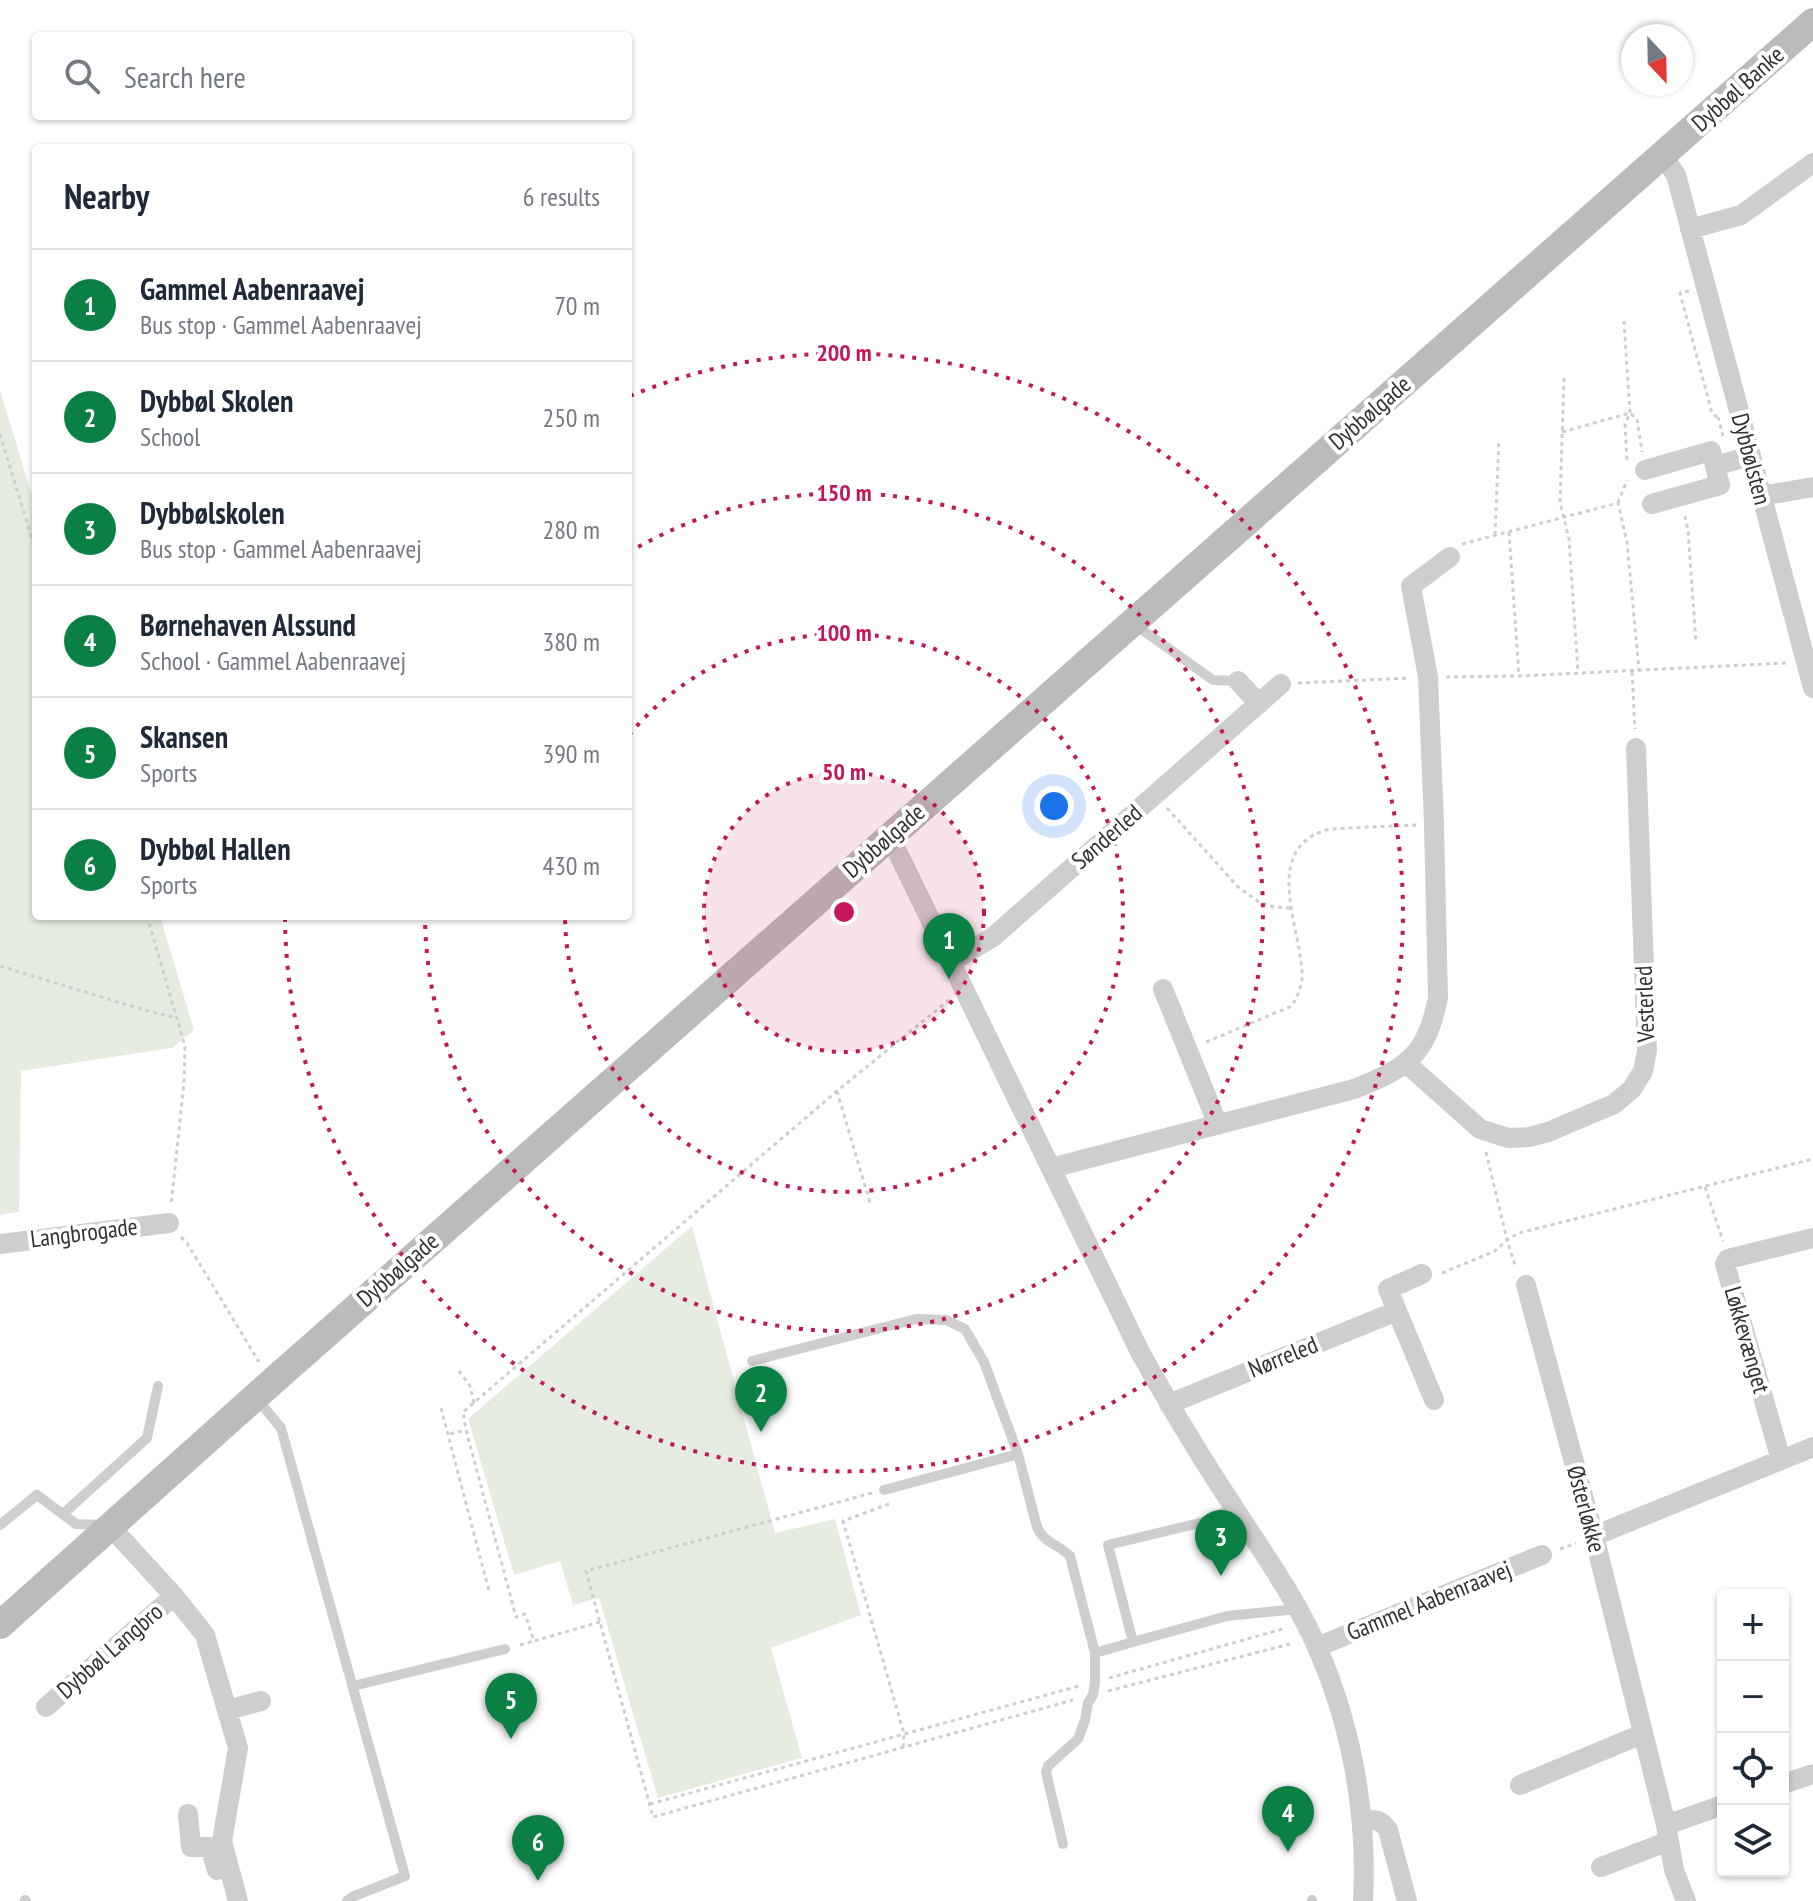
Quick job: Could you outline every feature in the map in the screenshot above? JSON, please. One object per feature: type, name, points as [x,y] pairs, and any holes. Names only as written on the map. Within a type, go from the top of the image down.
[{"type":"street","name":"Dybbøl Banke","points":[[1663,156],[1813,22]]},
{"type":"street","name":"Dybbølsten","points":[[1663,156],[1676,175],[1813,688]]},
{"type":"street","name":"Dybbølgade","points":[[0,1625],[888,837],[1663,156]]},
{"type":"street","points":[[1690,229],[1741,215],[1813,163]]},
{"type":"street","points":[[1633,471],[1711,451],[1720,485],[1652,504]]},
{"type":"street","points":[[1715,466],[1750,456]]},
{"type":"street","points":[[1761,496],[1813,487]]},
{"type":"street","points":[[1051,1168],[1354,1089],[1382,1078],[1406,1063],[1425,1041],[1438,998],[1434,824],[1428,677],[1411,586],[1450,557]]},
{"type":"street","points":[[1238,681],[1259,704]]},
{"type":"street","name":"Sønderled","points":[[951,962],[993,937],[1281,684]]},
{"type":"street","name":"Vesterled","points":[[1406,1063],[1480,1129],[1508,1138],[1548,1132],[1614,1104],[1632,1089],[1643,1071],[1647,1051],[1636,748]]},
{"type":"street","name":"Gammel Aabenraavej","points":[[888,837],[1140,1352],[1169,1404],[1281,1578],[1314,1640],[1347,1731],[1362,1820],[1365,1866],[1363,1901]]},
{"type":"street","points":[[1163,989],[1218,1125]]},
{"type":"street","name":"Langbrogade","points":[[0,1244],[169,1223]]},
{"type":"street","name":"Løkkevænget","points":[[1781,1460],[1725,1264],[1728,1259],[1813,1238]]},
{"type":"street","points":[[1422,1274],[1388,1289],[1434,1400]]},
{"type":"street","name":"Østerløkke","points":[[1526,1285],[1594,1536],[1668,1833],[1674,1870],[1686,1901]]},
{"type":"street","name":"Nørreled","points":[[1169,1404],[1397,1311]]},
{"type":"street","points":[[1594,1536],[1813,1447]]},
{"type":"street","name":"Dybbøl Langbro","points":[[110,1526],[205,1635],[238,1748],[222,1841],[238,1901]]},
{"type":"street","name":"Gammel Aabenraavej","points":[[1314,1640],[1542,1555]]},
{"type":"street","name":"Dybbøl Langbro","points":[[46,1707],[174,1596]]},
{"type":"street","points":[[227,1710],[261,1701]]},
{"type":"street","points":[[1520,1785],[1642,1734]]},
{"type":"street","points":[[1789,1782],[1813,1774]]},
{"type":"street","points":[[1601,1867],[1717,1808]]},
{"type":"street","points":[[188,1814],[191,1847],[210,1847],[225,1901]]},
{"type":"street","points":[[1362,1820],[1383,1822],[1388,1830],[1407,1901]]},
{"type":"lane","points":[[1132,623],[1213,680],[1238,681]]},
{"type":"lane","points":[[752,1361],[916,1319],[946,1320],[965,1329],[984,1362],[1018,1454],[1041,1537],[1062,1547],[1070,1556],[1095,1653],[1093,1695],[1078,1739],[1048,1766],[1046,1772],[1063,1844]]},
{"type":"lane","points":[[63,1514],[147,1438],[158,1386]]},
{"type":"lane","points":[[264,1389],[281,1428],[405,1876],[347,1901]]},
{"type":"lane","points":[[884,1490],[1018,1454]]},
{"type":"lane","points":[[0,1525],[37,1495],[76,1524],[110,1526]]},
{"type":"lane","points":[[1133,1642],[1108,1545],[1204,1522],[1234,1508]]},
{"type":"lane","points":[[1095,1653],[1227,1616],[1298,1609]]},
{"type":"lane","points":[[353,1686],[505,1649]]},
{"type":"path","points":[[1705,287],[1680,293],[1712,413],[1717,417]]},
{"type":"path","points":[[1624,321],[1630,413],[1625,424],[1633,471]]},
{"type":"path","points":[[1564,378],[1560,502],[1569,539],[1578,674]]},
{"type":"path","points":[[1562,432],[1630,413]]},
{"type":"path","points":[[1630,413],[1637,419],[1633,471],[1618,503],[1627,542],[1639,671]]},
{"type":"path","points":[[0,434],[32,539]]},
{"type":"path","points":[[1495,535],[1499,439]]},
{"type":"path","points":[[1680,497],[1688,530],[1696,643]]},
{"type":"path","points":[[1450,557],[1457,545],[1618,503]]},
{"type":"path","points":[[1509,531],[1519,676]]},
{"type":"path","points":[[1281,684],[1578,674],[1806,661]]},
{"type":"path","points":[[1632,671],[1636,748]]},
{"type":"path","points":[[1156,795],[1238,887],[1259,902],[1291,908]]},
{"type":"path","points":[[1188,1050],[1292,1006],[1299,995],[1302,978],[1300,952],[1288,877],[1295,854],[1306,840],[1324,830],[1434,824]]},
{"type":"path","points":[[148,920],[185,1046],[169,1223],[187,1243],[264,1389]]},
{"type":"path","points":[[0,966],[178,1019]]},
{"type":"path","points":[[600,1622],[534,1641],[525,1614],[516,1617],[463,1412],[837,1091],[964,987]]},
{"type":"path","points":[[837,1091],[870,1203]]},
{"type":"path","points":[[1480,1129],[1514,1264],[1526,1285]]},
{"type":"path","points":[[1422,1274],[1436,1275],[1495,1251],[1519,1233],[1813,1159]]},
{"type":"path","points":[[1705,1187],[1728,1259]]},
{"type":"path","points":[[459,1371],[470,1386],[474,1403]]},
{"type":"path","points":[[441,1408],[489,1591]]},
{"type":"path","points":[[449,1434],[466,1430]]},
{"type":"path","points":[[903,1748],[904,1734],[843,1521],[889,1505],[884,1490],[586,1571],[653,1817],[903,1748],[1093,1695],[1314,1640]]},
{"type":"path","points":[[1542,1555],[1594,1536]]},
{"type":"path","points":[[650,1804],[904,1734]]},
{"type":"shaded area","points":[[0,390],[32,496],[32,920],[161,920],[194,1030],[172,1048],[21,1071],[19,1212],[0,1215]]},
{"type":"shaded area","points":[[692,1226],[775,1533],[835,1519],[861,1615],[771,1648],[802,1758],[658,1798],[599,1598],[573,1605],[560,1561],[514,1575],[469,1418]]},
{"type":"place","name":"Gammel Aabenraavej","points":[[949,979]]},
{"type":"place","name":"Dybbøl Skolen","points":[[761,1432]]},
{"type":"place","name":"Dybbølskolen","points":[[1221,1576]]},
{"type":"place","name":"Skansen","points":[[511,1739]]},
{"type":"place","name":"Børnehaven Alssund","points":[[1288,1852]]},
{"type":"place","name":"Dybbøl Hallen","points":[[538,1881]]}]
